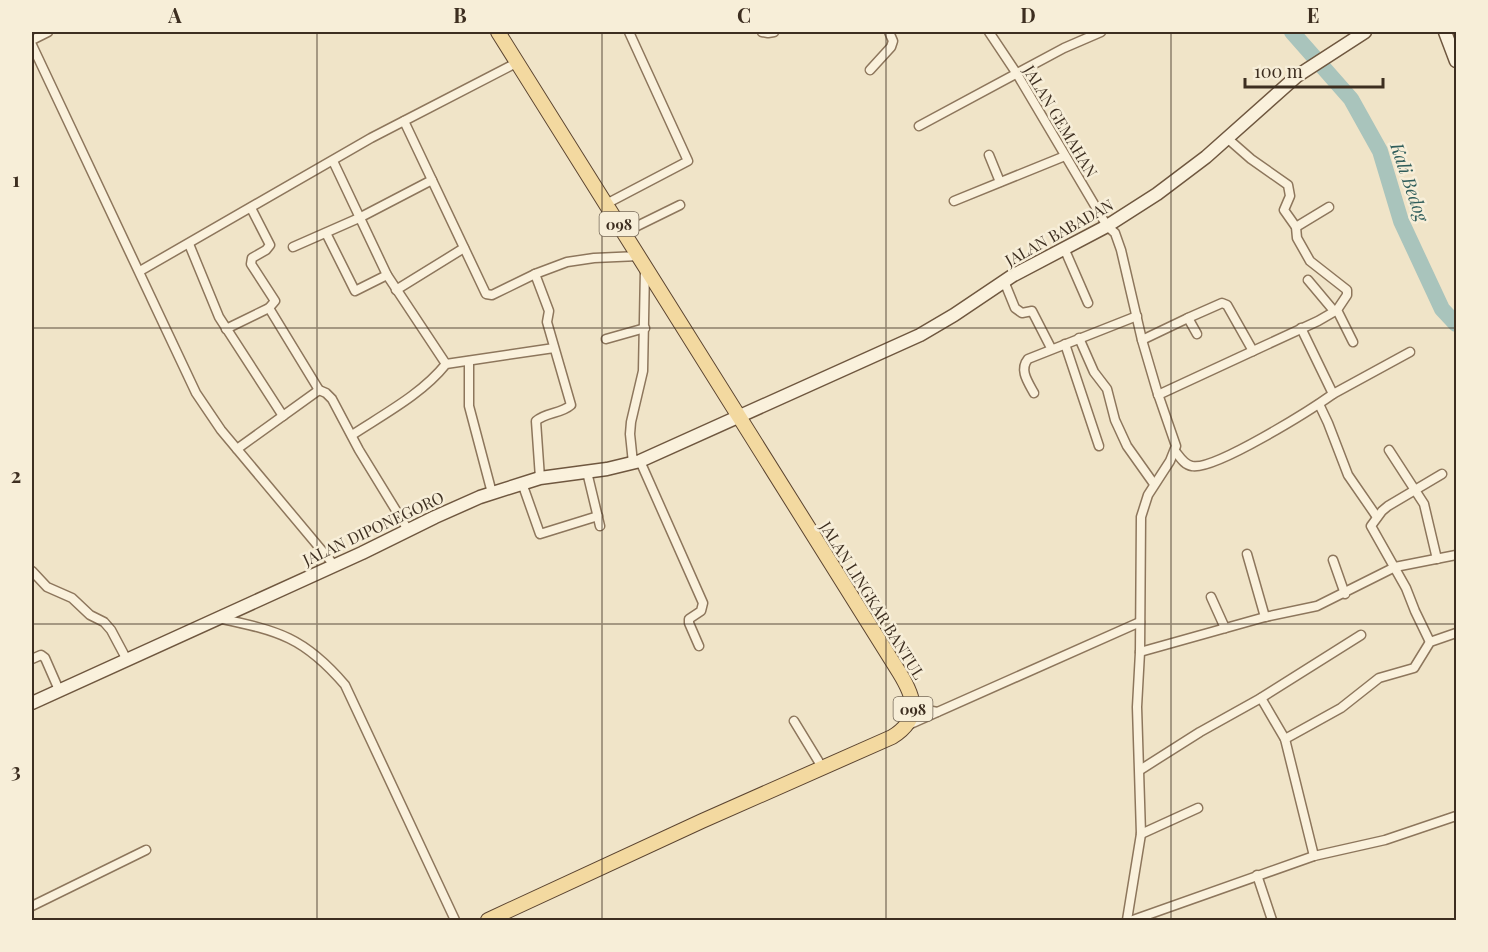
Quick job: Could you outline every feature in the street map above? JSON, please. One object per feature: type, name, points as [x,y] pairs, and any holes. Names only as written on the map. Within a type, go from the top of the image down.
[{"type":"main road","name":"098","points":[[498,32],[739,416]]},
{"type":"main road","name":"JALAN BABADAN","points":[[739,416],[920,335],[1004,281],[1107,226],[1157,194],[1227,138],[1297,76],[1365,32]]},
{"type":"main road","points":[[1445,32],[1456,61]]},
{"type":"main road","name":"JALAN DIPONEGORO","points":[[32,703],[455,507],[540,478],[637,462],[739,416]]},
{"type":"main road","name":"JALAN LINGKAR BANTUL","points":[[739,416],[906,683],[911,693],[913,706],[906,726]]},
{"type":"main road","name":"098","points":[[488,921],[593,871],[892,737],[906,726]]},
{"type":"street","points":[[48,32],[32,43],[196,393],[237,449],[334,565]]},
{"type":"street","points":[[606,204],[688,160],[629,32]]},
{"type":"street","points":[[762,32],[774,32]]},
{"type":"street","points":[[870,70],[891,47],[893,41],[889,32]]},
{"type":"street","name":"JALAN GEMAHAN","points":[[989,32],[1017,74],[1107,226],[1115,233],[1158,395],[1176,441],[1175,451]]},
{"type":"street","points":[[920,126],[1064,48],[1101,32]]},
{"type":"street","points":[[140,271],[333,160],[518,62]]},
{"type":"street","points":[[404,121],[486,294],[489,296],[535,274],[578,259],[642,260],[645,328],[643,371],[630,434],[637,462],[703,603],[701,611],[689,619],[699,646]]},
{"type":"street","points":[[1158,395],[1318,321],[1335,310],[1347,296],[1347,290],[1310,261],[1297,238],[1296,227],[1284,210],[1290,196],[1288,185],[1251,159],[1227,138]]},
{"type":"street","points":[[989,155],[1000,182]]},
{"type":"street","points":[[954,201],[1065,156]]},
{"type":"street","points":[[333,160],[387,275],[446,364]]},
{"type":"street","points":[[293,248],[359,218],[432,180]]},
{"type":"street","points":[[625,232],[680,205]]},
{"type":"street","points":[[1296,227],[1329,207]]},
{"type":"street","points":[[226,329],[269,308],[275,299],[251,261],[270,245],[251,208]]},
{"type":"street","points":[[326,232],[355,291],[387,275]]},
{"type":"street","points":[[189,244],[213,306],[283,416]]},
{"type":"street","points":[[396,290],[464,248]]},
{"type":"street","points":[[1064,248],[1088,303]]},
{"type":"street","points":[[535,274],[549,311],[547,322],[571,405],[567,409],[543,415],[536,421],[540,478]]},
{"type":"street","points":[[1308,280],[1335,310],[1353,342]]},
{"type":"street","points":[[1004,281],[1015,308],[1022,312],[1032,311],[1051,348]]},
{"type":"street","points":[[1142,340],[1222,303],[1227,305],[1253,351]]},
{"type":"street","points":[[269,308],[319,390],[330,396],[408,530]]},
{"type":"street","points":[[1034,393],[1023,371],[1029,358],[1137,316]]},
{"type":"street","points":[[1188,318],[1197,334]]},
{"type":"street","points":[[606,339],[645,328]]},
{"type":"street","points":[[1301,328],[1333,394]]},
{"type":"street","points":[[1079,338],[1094,372],[1107,389],[1115,420],[1127,446],[1154,484]]},
{"type":"street","points":[[1065,344],[1099,446]]},
{"type":"street","points":[[352,435],[424,387],[446,364],[554,348]]},
{"type":"street","points":[[1127,921],[1141,834],[1137,707],[1142,507],[1175,451],[1187,465],[1195,467],[1228,456],[1410,352]]},
{"type":"street","points":[[469,361],[469,406],[492,493]]},
{"type":"street","points":[[237,449],[319,390]]},
{"type":"street","points":[[1319,404],[1348,475],[1377,517]]},
{"type":"street","points":[[1389,450],[1427,512],[1437,559]]},
{"type":"street","points":[[587,472],[600,526]]},
{"type":"street","points":[[1430,642],[1395,567],[1372,530],[1372,522],[1388,506],[1442,474]]},
{"type":"street","points":[[522,483],[540,534],[598,516]]},
{"type":"street","points":[[1247,554],[1265,617]]},
{"type":"street","points":[[1140,652],[1265,617],[1317,606],[1395,567],[1456,555]]},
{"type":"street","points":[[1333,560],[1345,594]]},
{"type":"street","points":[[32,571],[47,587],[72,598],[90,615],[104,622],[111,630],[127,660]]},
{"type":"street","points":[[1211,597],[1225,628]]},
{"type":"street","points":[[217,618],[256,626],[291,638],[326,663],[345,686],[455,921]]},
{"type":"street","points":[[906,726],[1140,622]]},
{"type":"street","points":[[1285,739],[1341,708],[1379,678],[1414,668],[1430,642],[1456,633]]},
{"type":"street","points":[[1140,770],[1361,635]]},
{"type":"street","points":[[32,659],[38,655],[45,658],[59,690]]},
{"type":"street","points":[[1261,698],[1285,739],[1314,856]]},
{"type":"street","points":[[913,706],[937,712]]},
{"type":"street","points":[[794,721],[822,767]]},
{"type":"street","points":[[1141,834],[1198,808]]},
{"type":"street","points":[[1133,921],[1314,856],[1385,840],[1456,816]]},
{"type":"street","points":[[32,906],[146,850]]},
{"type":"street","points":[[1257,875],[1272,921]]},
{"type":"waterway","name":"Kali Bedog","points":[[1292,32],[1351,99],[1380,151],[1401,221],[1442,309],[1456,324]]}]
